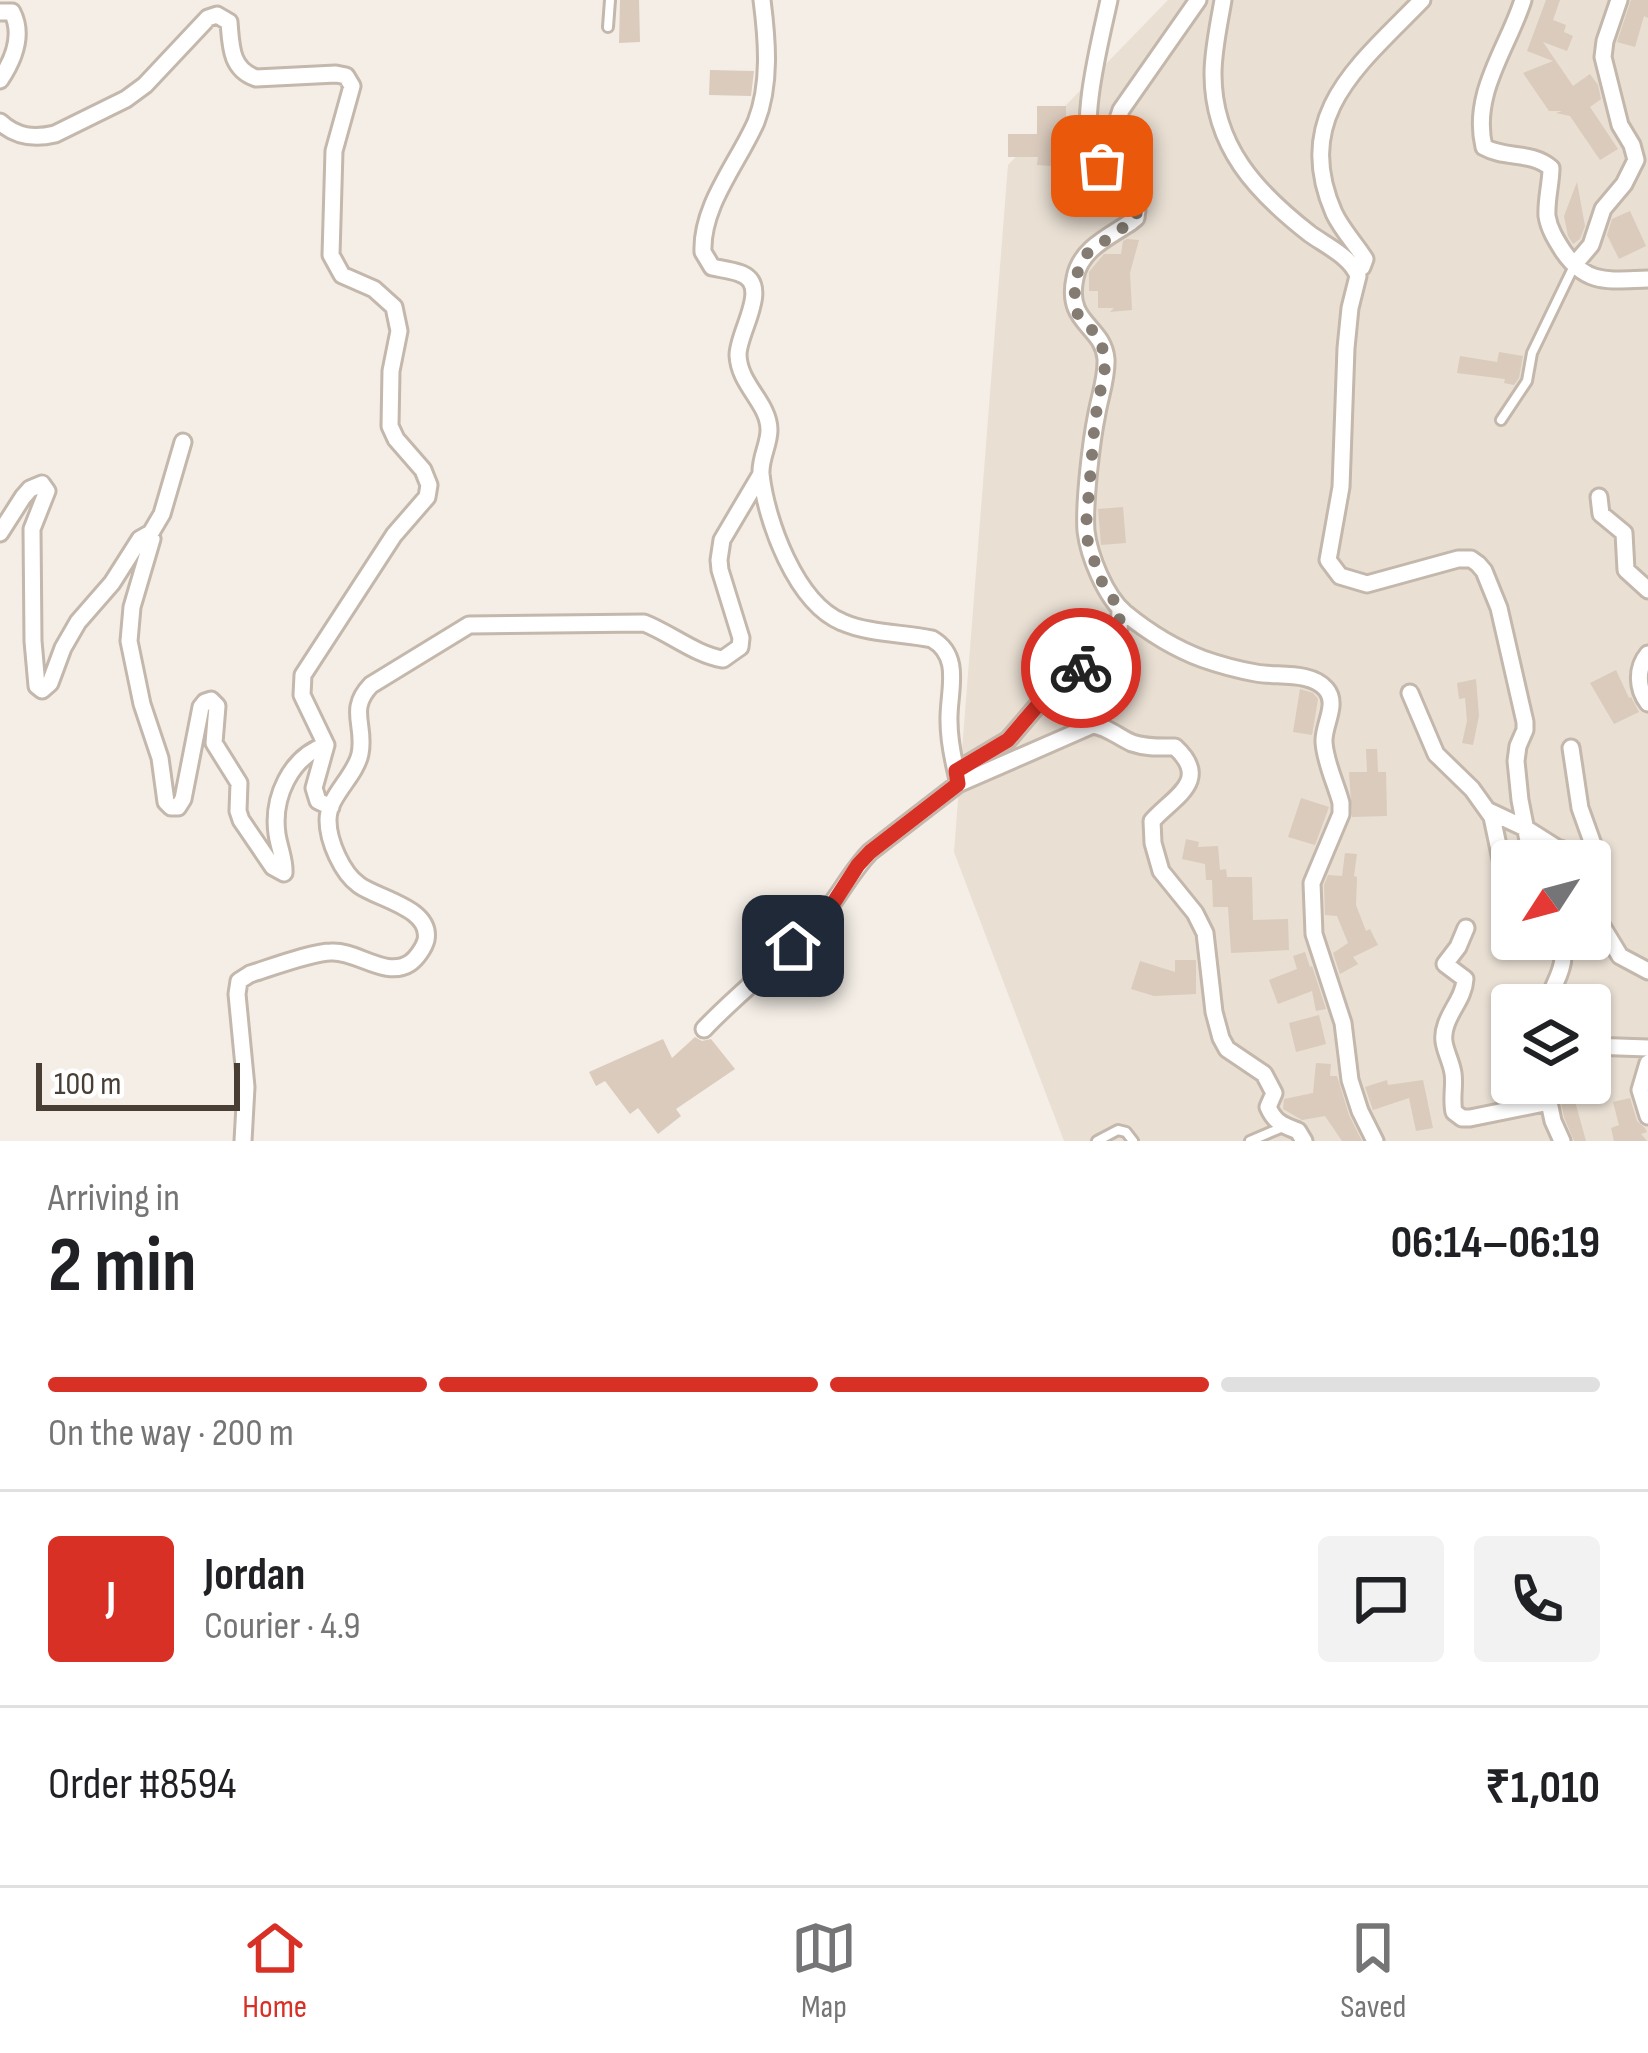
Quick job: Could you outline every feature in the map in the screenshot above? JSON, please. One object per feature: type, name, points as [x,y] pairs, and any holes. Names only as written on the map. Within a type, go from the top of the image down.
[{"type":"street","points":[[762,0],[766,30],[761,106],[718,194],[702,245],[712,267],[743,273],[753,284],[754,298],[738,359],[742,377],[769,426],[761,474],[785,556],[819,607],[843,623],[943,645],[952,664],[949,730],[957,777]]},
{"type":"street","points":[[1109,0],[1088,120],[1092,152],[1137,210],[1136,218],[1085,255],[1074,281],[1080,320],[1100,339],[1105,355],[1095,419],[1088,543],[1101,580],[1120,610],[1174,645],[1203,659],[1257,673],[1313,680],[1330,695],[1324,741],[1341,814],[1312,883],[1314,934],[1343,1023],[1360,1111],[1375,1141]]},
{"type":"street","points":[[1102,166],[1121,110],[1198,0]]},
{"type":"street","points":[[1222,0],[1213,70],[1218,122],[1227,144],[1258,189],[1357,270],[1343,396],[1341,487],[1328,560],[1340,576],[1367,584],[1458,559],[1471,559],[1484,571],[1499,608],[1520,696],[1525,730],[1515,755],[1529,840]]},
{"type":"street","points":[[1357,270],[1365,259],[1344,232],[1321,171],[1324,125],[1331,102],[1344,85],[1422,0]]},
{"type":"street","points":[[1523,0],[1488,82],[1481,141],[1492,152],[1533,157],[1551,168],[1548,218],[1553,236],[1581,272],[1603,280],[1648,279]]},
{"type":"street","points":[[1574,265],[1591,245],[1603,209],[1636,160],[1620,124],[1603,57],[1619,0]]},
{"type":"street","points":[[0,12],[11,13],[19,35],[0,80]]},
{"type":"street","points":[[0,122],[21,136],[42,137],[108,108],[145,86],[208,18],[217,15],[229,22],[232,57],[245,74],[256,78],[336,74],[346,76],[352,86],[334,151],[331,255],[342,275],[374,289],[394,307],[399,331],[391,371],[390,426],[429,485],[427,496],[394,535],[303,675],[302,695],[326,745],[314,788],[318,801],[331,807]]},
{"type":"street","points":[[0,533],[30,489],[45,486],[32,530],[33,640],[37,686],[42,690],[50,683],[78,622],[162,514],[183,442]]},
{"type":"street","points":[[243,1141],[246,1087],[239,981],[332,951],[396,969],[413,961],[425,944],[423,924],[412,911],[359,885],[332,844],[331,807],[360,756],[362,737],[356,710],[361,695],[470,625],[644,623],[711,657],[723,659],[735,653],[741,638],[720,570],[722,540],[761,474]]},
{"type":"street","points":[[1599,497],[1600,514],[1624,533],[1626,570],[1648,590]]},
{"type":"street","points":[[149,536],[152,543],[137,585],[129,641],[169,805],[178,807],[183,799],[201,707],[212,700],[217,706],[214,742],[239,783],[241,820],[273,867],[284,873],[275,812],[302,756],[326,745]]},
{"type":"street","points":[[704,1029],[815,925],[870,852],[1008,740],[1055,685],[1111,642],[1119,630],[1120,610]]},
{"type":"street","points":[[1648,654],[1640,667],[1640,680],[1648,703]]},
{"type":"street","points":[[1410,693],[1436,754],[1489,812],[1497,840]]},
{"type":"street","points":[[957,777],[1100,724],[1144,747],[1175,747],[1182,752],[1191,773],[1189,782],[1154,817],[1151,826],[1161,871],[1205,933],[1221,1038],[1264,1074],[1274,1093],[1268,1107],[1272,1116],[1298,1131],[1304,1141]]},
{"type":"street","points":[[1571,748],[1590,840]]},
{"type":"street","points":[[1489,812],[1544,840]]},
{"type":"street","points":[[1466,928],[1445,964],[1465,980],[1443,1039],[1453,1073],[1454,1112],[1470,1118],[1539,1104]]},
{"type":"street","points":[[1611,941],[1620,956],[1648,971]]},
{"type":"street","points":[[1611,1047],[1648,1048]]},
{"type":"street","points":[[1648,1063],[1640,1090],[1648,1116]]},
{"type":"street","points":[[1550,1104],[1562,1141]]},
{"type":"lane","points":[[608,27],[610,0]]},
{"type":"lane","points":[[1501,420],[1527,381],[1532,353],[1574,265]]},
{"type":"lane","points":[[1250,1141],[1285,1126]]},
{"type":"lane","points":[[1096,1141],[1118,1130],[1133,1141]]},
{"type":"shaded area","points":[[1168,0],[1648,0],[1648,1141],[1064,1141],[954,852],[1008,165]]},
{"type":"building","points":[[620,0],[639,0],[640,42],[619,43]]},
{"type":"building","points":[[1546,0],[1560,0],[1553,20],[1566,25],[1564,32],[1573,36],[1567,51],[1543,42],[1573,86],[1590,74],[1598,85],[1601,99],[1590,107],[1618,149],[1600,160],[1570,116],[1549,111],[1523,73],[1553,61],[1527,51]]},
{"type":"building","points":[[1631,0],[1648,0],[1648,18],[1644,16],[1635,47],[1617,42]]},
{"type":"building","points":[[710,70],[754,71],[751,96],[709,95]]},
{"type":"building","points":[[1037,106],[1066,106],[1066,124],[1073,124],[1073,136],[1053,136],[1051,166],[1037,165],[1038,157],[1008,157],[1008,134],[1037,134]]},
{"type":"building","points":[[1577,182],[1585,226],[1573,244],[1564,216]]},
{"type":"building","points":[[1630,211],[1646,246],[1619,259],[1607,235],[1612,219]]},
{"type":"building","points":[[1127,239],[1139,240],[1130,273],[1132,310],[1110,312],[1114,308],[1098,308],[1098,291],[1089,291],[1089,272],[1104,254],[1121,254]]},
{"type":"building","points":[[1499,352],[1523,356],[1514,385],[1504,383],[1505,379],[1457,373],[1460,356],[1497,362]]},
{"type":"building","points":[[1123,507],[1126,543],[1101,545],[1098,509]]},
{"type":"building","points":[[1616,670],[1639,712],[1614,724],[1590,683]]},
{"type":"building","points":[[1476,679],[1479,716],[1473,745],[1462,743],[1467,721],[1465,698],[1459,699],[1457,683]]},
{"type":"building","points":[[1300,689],[1318,699],[1312,735],[1293,732]]},
{"type":"building","points":[[1366,749],[1377,749],[1378,772],[1386,772],[1387,816],[1352,817],[1349,772],[1367,772]]},
{"type":"building","points":[[1301,798],[1329,807],[1315,845],[1288,837]]},
{"type":"building","points":[[1186,839],[1199,842],[1198,847],[1218,846],[1220,870],[1226,869],[1227,877],[1252,877],[1253,920],[1288,919],[1289,950],[1231,953],[1228,907],[1213,907],[1212,880],[1206,880],[1205,864],[1182,859]]},
{"type":"building","points":[[1345,853],[1357,854],[1356,905],[1366,931],[1370,929],[1378,945],[1353,957],[1358,964],[1340,974],[1333,953],[1348,943],[1337,916],[1325,915],[1324,885],[1328,875],[1342,876]]},
{"type":"building","points":[[1305,952],[1326,1009],[1316,1011],[1312,991],[1278,1004],[1269,980],[1297,969],[1293,956]]},
{"type":"building","points":[[1175,960],[1196,960],[1196,994],[1154,996],[1131,989],[1140,961],[1175,972]]},
{"type":"building","points":[[1319,1015],[1326,1044],[1296,1052],[1289,1023]]},
{"type":"building","points":[[695,1037],[711,1039],[735,1069],[676,1109],[681,1116],[658,1134],[638,1108],[630,1114],[605,1081],[596,1086],[589,1072],[663,1039],[672,1058]]},
{"type":"building","points":[[1316,1063],[1331,1064],[1330,1076],[1337,1076],[1362,1141],[1342,1141],[1325,1116],[1302,1120],[1283,1109],[1284,1099],[1313,1093]]},
{"type":"building","points":[[1387,1080],[1388,1085],[1423,1080],[1433,1128],[1416,1131],[1409,1098],[1373,1110],[1365,1087]]},
{"type":"building","points":[[1630,1098],[1647,1141],[1614,1141],[1611,1128],[1619,1125],[1613,1102]]},
{"type":"building","points":[[1561,1104],[1576,1104],[1586,1141],[1574,1141]]},
{"type":"way so far","points":[[1081,668],[1111,642],[1119,630],[1120,610],[1101,580],[1088,543],[1095,419],[1106,362],[1100,339],[1076,312],[1074,281],[1085,255],[1136,218],[1137,210],[1102,166]]},
{"type":"route","points":[[793,946],[834,902],[870,852],[958,784],[956,771],[1008,740],[1055,685],[1081,668]]}]
